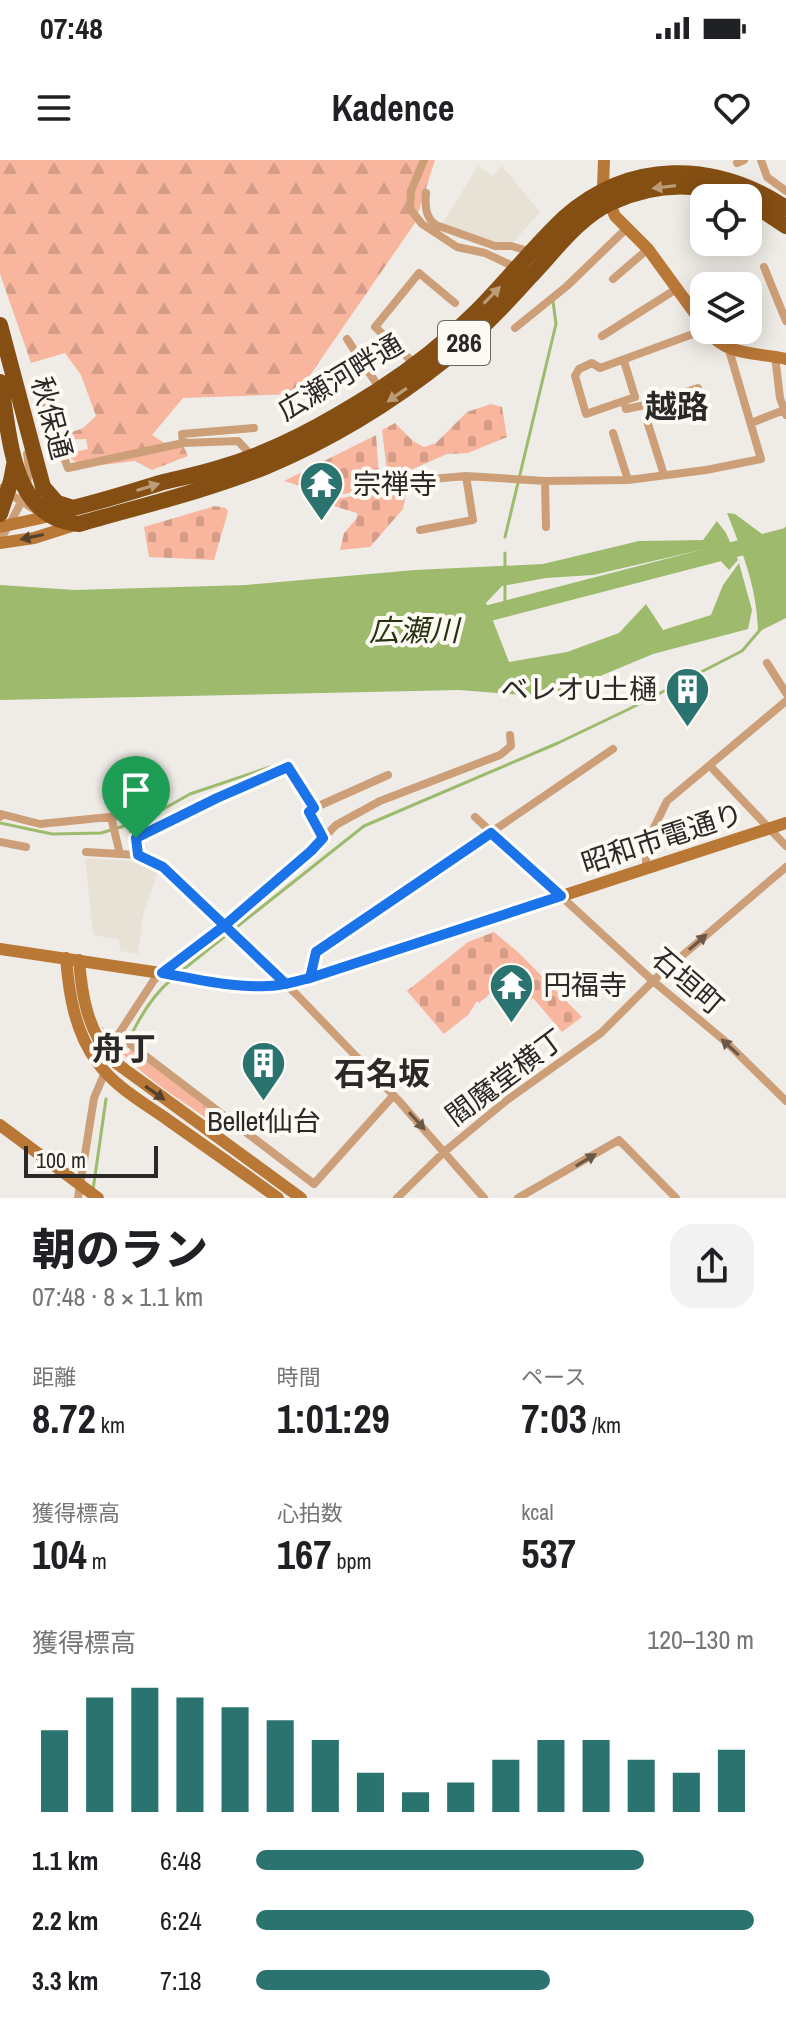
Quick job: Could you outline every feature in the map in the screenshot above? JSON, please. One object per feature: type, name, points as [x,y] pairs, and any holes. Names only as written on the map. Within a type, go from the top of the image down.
[{"type":"highway","name":"広瀬河畔通","points":[[76,516],[253,456],[324,423],[380,389],[416,364],[475,314],[565,217],[605,196],[630,178],[679,165],[733,180],[786,208]]},
{"type":"highway","name":"広瀬河畔通","points":[[76,516],[187,494],[265,467],[323,440],[356,421],[449,356],[515,294],[605,196],[672,186],[690,188]]},
{"type":"highway","points":[[762,210],[786,226]]},
{"type":"highway","name":"秋保通","points":[[0,325],[43,487],[57,503],[76,516],[68,523],[14,494],[23,458],[0,382]]},
{"type":"highway","points":[[0,478],[5,477],[23,458]]},
{"type":"highway","points":[[3,522],[14,494]]},
{"type":"street","points":[[424,160],[411,191],[410,209],[422,224],[457,247],[485,253],[517,269]]},
{"type":"street","points":[[604,160],[605,196],[615,216],[648,249],[690,306]]},
{"type":"street","points":[[761,160],[767,177],[786,191]]},
{"type":"street","points":[[426,193],[429,220],[436,225],[495,246],[511,246],[532,252]]},
{"type":"street","points":[[515,328],[567,286],[628,227]]},
{"type":"street","points":[[613,279],[648,249]]},
{"type":"street","points":[[764,267],[786,321]]},
{"type":"street","points":[[416,364],[375,327],[419,273],[455,303]]},
{"type":"street","points":[[602,336],[678,288]]},
{"type":"street","points":[[624,361],[635,397],[586,414],[575,376],[579,369],[592,363],[600,368],[624,361],[690,335]]},
{"type":"street","points":[[347,339],[380,389]]},
{"type":"street","points":[[721,344],[729,350],[780,358],[785,412],[751,423]]},
{"type":"street","points":[[408,481],[466,476],[545,481],[628,480],[761,459],[729,350]]},
{"type":"street","points":[[624,401],[626,409],[698,388]]},
{"type":"street","points":[[21,402],[19,414],[23,458]]},
{"type":"street","points":[[45,407],[68,468],[183,443],[238,441],[253,456]]},
{"type":"street","points":[[648,424],[664,475]]},
{"type":"street","points":[[183,443],[182,434],[254,428]]},
{"type":"street","points":[[613,433],[628,480]]},
{"type":"street","points":[[420,530],[473,520],[466,476]]},
{"type":"street","points":[[545,481],[546,527]]},
{"type":"street","points":[[0,542],[3,522],[53,516]]},
{"type":"street","name":"広瀬河畔通","points":[[0,542],[48,534],[76,516]]},
{"type":"street","points":[[767,663],[786,693]]},
{"type":"street","points":[[646,868],[646,844],[667,801],[786,701]]},
{"type":"street","points":[[393,1096],[314,1184],[118,1035],[154,980],[171,974],[311,851],[336,825],[380,801],[500,755],[511,746],[510,735]]},
{"type":"street","points":[[310,978],[316,952],[613,749]]},
{"type":"street","points":[[119,765],[138,855]]},
{"type":"street","points":[[136,836],[288,767],[314,808]]},
{"type":"street","points":[[711,767],[786,846]]},
{"type":"street","points":[[323,838],[309,812],[388,775]]},
{"type":"street","points":[[0,817],[1,814],[40,824],[130,817]]},
{"type":"street","points":[[111,817],[120,854]]},
{"type":"street","name":"石垣町","points":[[475,817],[653,981],[726,1042],[786,1101]]},
{"type":"street","name":"昭和市電通り","points":[[0,949],[266,987],[286,984],[786,823]]},
{"type":"street","points":[[0,842],[26,847]]},
{"type":"street","points":[[86,852],[138,855],[163,867],[286,984],[393,1096],[484,1198]]},
{"type":"street","name":"閻魔堂横丁","points":[[397,1198],[444,1152],[507,1100],[601,1033],[653,981],[786,867]]},
{"type":"street","points":[[73,959],[71,1005],[84,1040],[105,1072],[278,1198]]},
{"type":"street","points":[[73,959],[85,1012],[96,1037],[112,1060],[301,1198]]},
{"type":"street","points":[[80,1189],[94,1098],[105,1072]]},
{"type":"street","points":[[221,1140],[234,1123]]},
{"type":"street","points":[[0,1125],[80,1189],[96,1197]]},
{"type":"street","points":[[518,1198],[619,1140],[676,1198]]},
{"type":"shaded area","points":[[478,166],[493,176],[502,166],[540,212],[513,243],[497,242],[442,224]]},
{"type":"shaded area","points":[[85,858],[142,862],[159,869],[143,915],[138,954],[120,951],[119,940],[93,935]]},
{"type":"green space","points":[[0,160],[435,160],[415,223],[297,394],[183,398],[152,435],[166,444],[183,445],[188,456],[152,470],[135,461],[85,467],[63,454],[88,449],[86,439],[63,440],[60,430],[65,428],[72,432],[83,428],[96,416],[81,375],[65,353],[31,363],[0,274]]},
{"type":"green space","points":[[491,404],[502,407],[507,437],[468,453],[447,454],[388,480],[382,430],[395,423],[424,447],[436,443],[467,412]]},
{"type":"green space","points":[[376,435],[379,476],[367,486],[344,494],[333,494],[284,481]]},
{"type":"green space","points":[[408,485],[403,509],[370,547],[340,550],[344,533],[357,518],[357,513],[330,505],[332,500]]},
{"type":"green space","points":[[215,506],[226,508],[228,512],[214,560],[149,557],[144,527]]},
{"type":"green space","points":[[494,932],[582,1017],[562,1032],[533,998],[529,1000],[507,979],[479,1003],[477,1001],[468,1015],[444,1034],[407,991],[468,942]]},
{"type":"green space","points":[[101,1026],[121,1041],[119,1048],[128,1054],[131,1049],[211,1111],[206,1118],[135,1066],[111,1041]]},
{"type":"water","points":[[727,513],[735,514],[762,534],[782,531],[786,526],[786,618],[758,632],[752,585]]},
{"type":"water","name":"広瀬川","points":[[717,521],[738,560],[729,570],[709,548],[593,575],[546,578],[502,586],[486,603],[509,662],[567,652],[619,633],[646,604],[663,630],[711,615],[723,585],[739,563],[752,610],[748,629],[653,654],[562,692],[535,696],[459,690],[0,700],[0,585],[75,590],[246,585],[415,570],[543,564],[639,541],[703,540]]},
{"type":"waterway","points":[[505,537],[556,324],[553,301]]},
{"type":"waterway","name":"広瀬川","points":[[470,618],[786,536]]},
{"type":"waterway","points":[[505,553],[505,569]]},
{"type":"waterway","points":[[505,585],[505,609]]},
{"type":"waterway","points":[[180,972],[364,826],[558,743],[629,709],[742,651],[760,630]]},
{"type":"waterway","points":[[0,823],[52,834],[101,833],[144,820],[190,794],[270,767]]},
{"type":"waterway","points":[[124,1051],[143,1012],[171,980]]},
{"type":"waterway","points":[[93,1190],[106,1099]]},
{"type":"place","name":"宗禅寺","points":[[322,523]]},
{"type":"place","name":"ベレオU土樋","points":[[688,728]]},
{"type":"place","name":"円福寺","points":[[512,1024]]},
{"type":"place","name":"Bellet仙台","points":[[264,1103]]},
{"type":"district","name":"越路","points":[[677,407]]},
{"type":"district","name":"舟丁","points":[[124,1049]]},
{"type":"district","name":"石名坂","points":[[382,1074]]},
{"type":"route","points":[[136,838],[138,855],[163,867],[224,926],[286,984],[310,978],[561,896],[491,833],[316,952],[310,978],[286,984],[266,987],[234,984],[162,973],[224,926],[323,838],[309,812],[314,808],[288,767],[136,838]]}]
